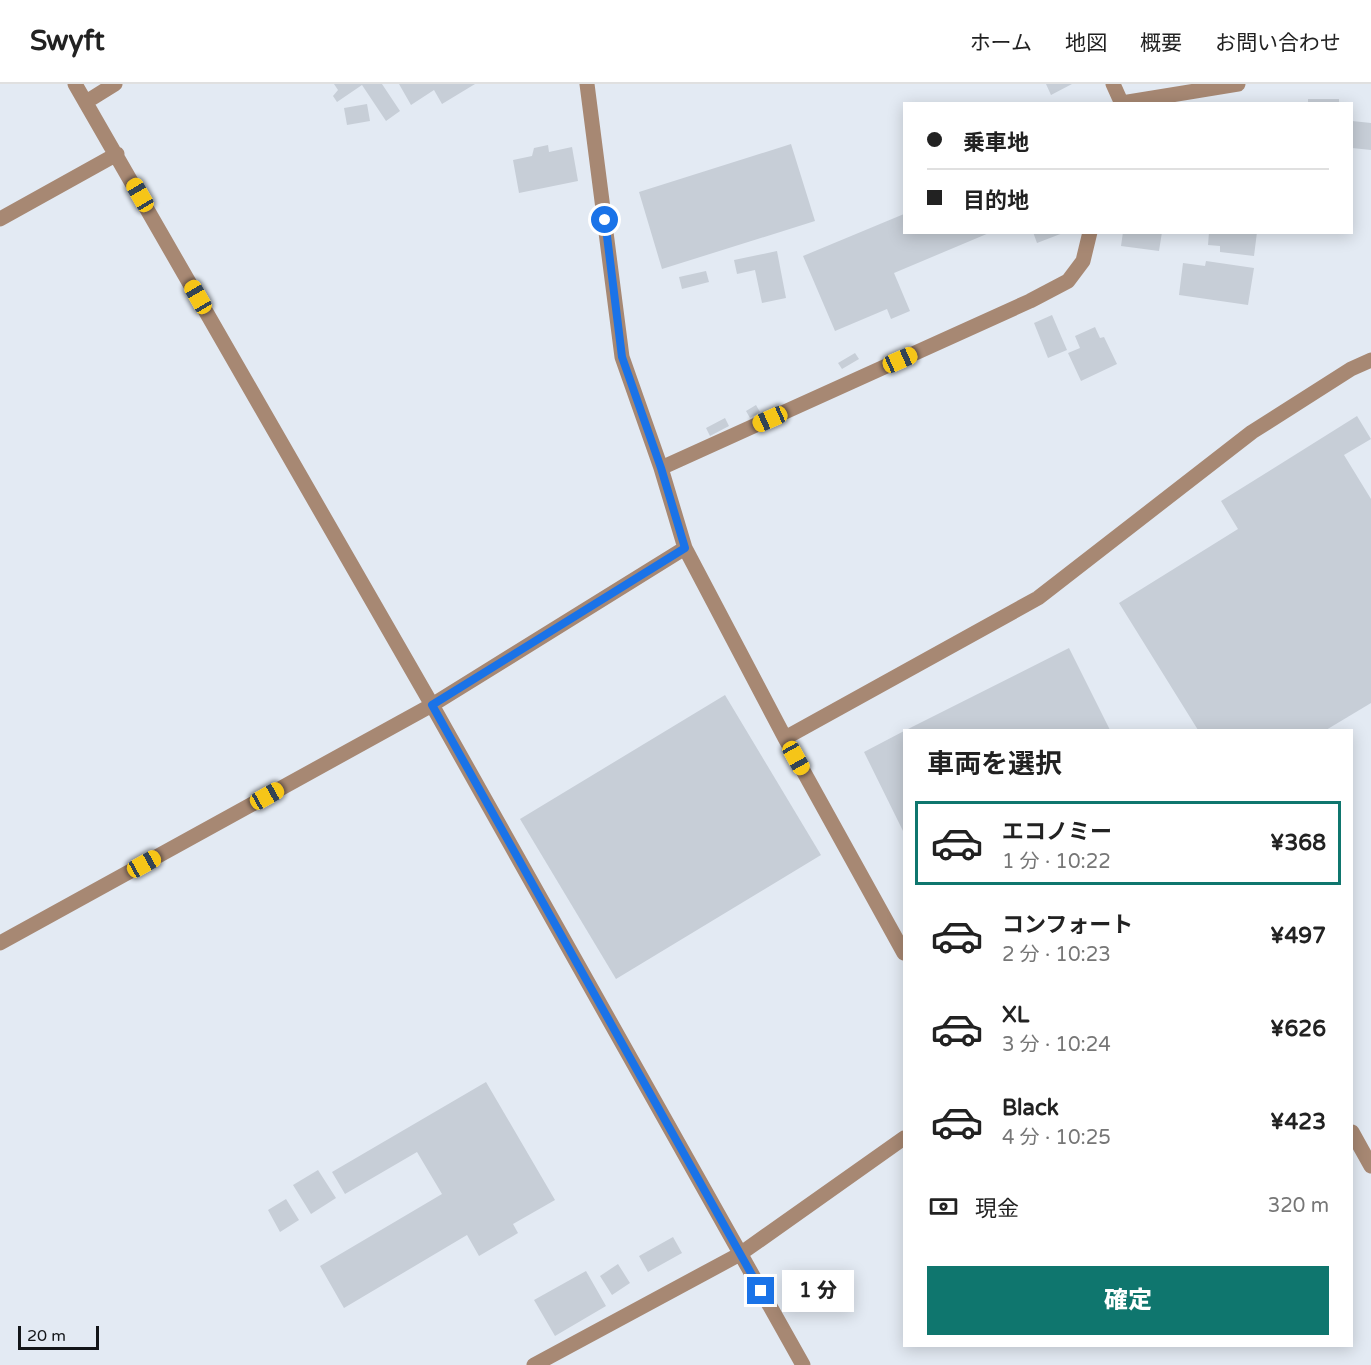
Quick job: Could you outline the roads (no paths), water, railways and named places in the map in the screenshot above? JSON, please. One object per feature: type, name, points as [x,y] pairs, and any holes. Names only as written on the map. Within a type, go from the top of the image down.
[{"type":"street","points":[[75,84],[432,705],[803,1365]]},
{"type":"street","points":[[86,102],[115,84]]},
{"type":"street","points":[[587,84],[622,357],[661,468],[685,548],[785,738],[903,951]]},
{"type":"street","points":[[1113,84],[1122,102]]},
{"type":"street","points":[[1128,102],[1238,84]]},
{"type":"street","points":[[0,219],[117,154]]},
{"type":"street","points":[[661,468],[1030,301],[1068,281],[1083,261],[1090,234]]},
{"type":"street","points":[[785,738],[1038,598],[1252,432],[1351,369],[1371,360]]},
{"type":"street","points":[[0,943],[432,705],[685,548]]},
{"type":"street","points":[[1353,1134],[1371,1166]]},
{"type":"street","points":[[534,1365],[740,1254],[903,1139]]}]
